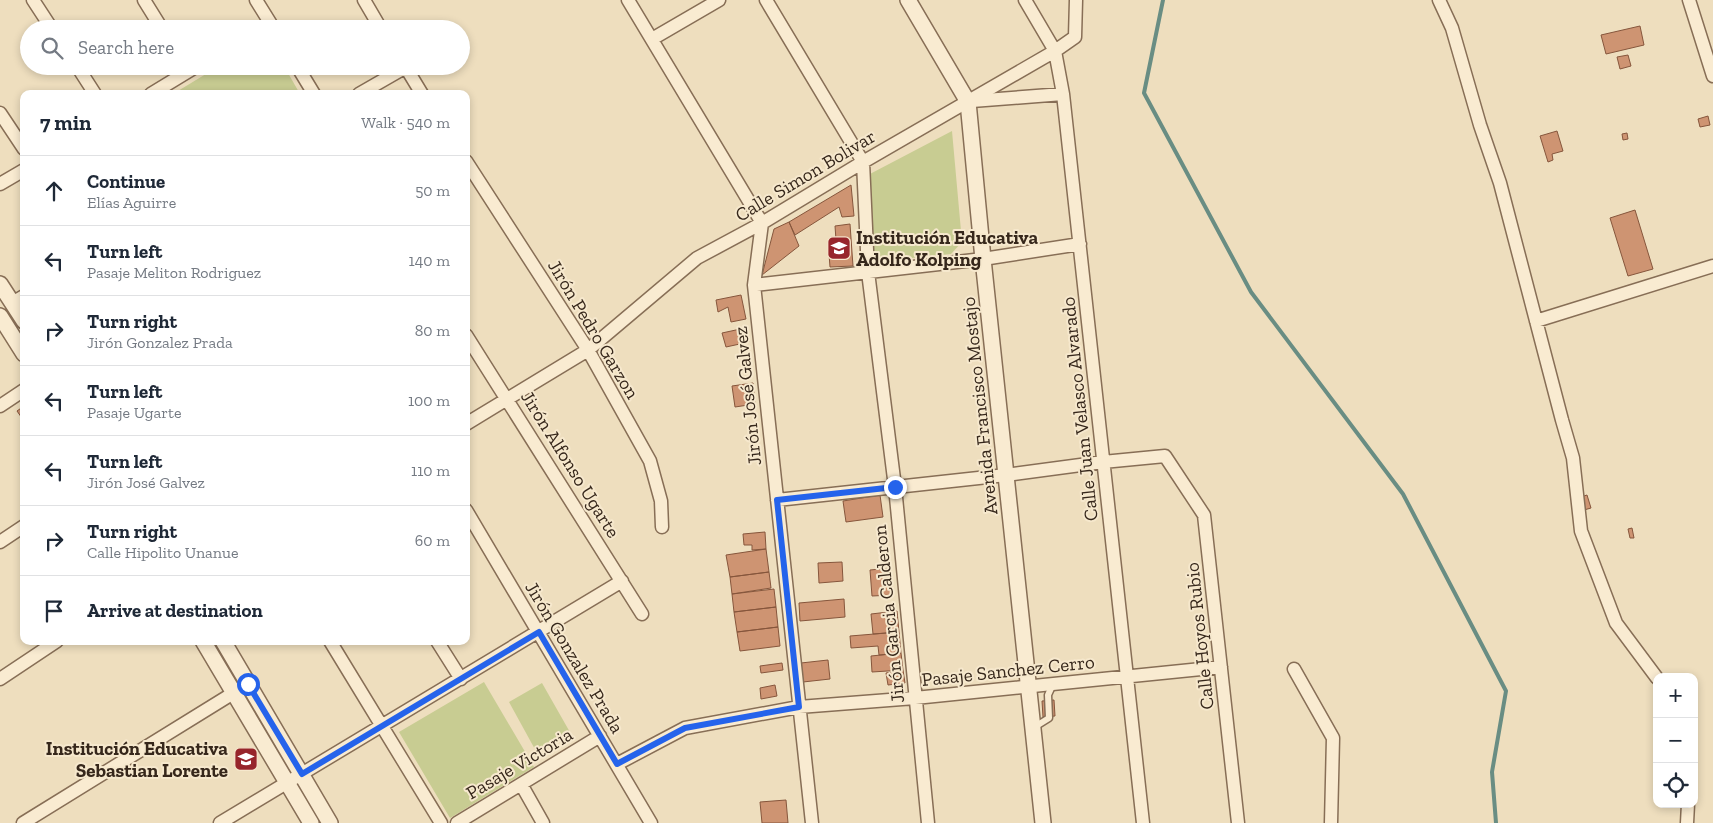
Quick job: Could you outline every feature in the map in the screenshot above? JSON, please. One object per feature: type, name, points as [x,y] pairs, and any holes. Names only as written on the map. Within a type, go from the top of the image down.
[{"type":"street","points":[[33,0],[46,20]]},
{"type":"street","points":[[144,0],[156,20]]},
{"type":"street","points":[[256,0],[265,20]]},
{"type":"street","points":[[364,0],[376,20]]},
{"type":"street","points":[[628,0],[762,223]]},
{"type":"street","points":[[652,39],[719,0]]},
{"type":"street","points":[[766,0],[863,162]]},
{"type":"street","name":"Avenida Francisco Mostajo","points":[[908,0],[968,102],[1043,823]]},
{"type":"street","name":"Calle Juan Velasco Alvarado","points":[[1025,0],[1055,51],[1064,94],[1102,462],[1143,823]]},
{"type":"street","name":"Calle Simon Bolivar","points":[[470,422],[588,350],[697,258],[762,223],[1055,51],[1075,37],[1076,0]]},
{"type":"street","points":[[1689,0],[1713,76]]},
{"type":"street","points":[[1441,1],[1452,28],[1480,125],[1500,183],[1573,458],[1581,531],[1616,623],[1653,673]]},
{"type":"street","points":[[83,75],[92,90]]},
{"type":"street","points":[[157,90],[180,75]]},
{"type":"street","points":[[302,75],[312,90]]},
{"type":"street","points":[[366,90],[391,75]]},
{"type":"street","points":[[410,75],[419,90]]},
{"type":"street","points":[[968,102],[1064,94]]},
{"type":"street","points":[[0,113],[20,143]]},
{"type":"street","name":"Jirón Garcia Calderon","points":[[863,162],[868,272],[895,487],[928,823]]},
{"type":"street","name":"Jirón Pedro Garzon","points":[[470,168],[588,350],[650,462],[661,502],[662,527]]},
{"type":"street","points":[[0,184],[20,172]]},
{"type":"street","name":"Jirón José Galvez","points":[[762,223],[754,285],[812,823]]},
{"type":"street","points":[[754,285],[983,259],[1080,244]]},
{"type":"street","points":[[1536,321],[1713,266]]},
{"type":"street","points":[[0,284],[18,299]]},
{"type":"street","points":[[0,316],[20,348]]},
{"type":"street","name":"Jirón Alfonso Ugarte","points":[[470,341],[642,614]]},
{"type":"street","points":[[0,406],[20,393]]},
{"type":"street","name":"Calle Hoyos Rubio","points":[[1102,462],[1165,456],[1204,515],[1238,823]]},
{"type":"street","points":[[777,500],[1006,475],[1102,462]]},
{"type":"street","name":"Jirón Gonzalez Prada","points":[[470,517],[651,823]]},
{"type":"street","points":[[0,542],[20,529]]},
{"type":"street","points":[[220,823],[622,581]]},
{"type":"street","points":[[0,678],[51,645]]},
{"type":"street","points":[[206,645],[311,823]]},
{"type":"street","points":[[225,645],[330,823]]},
{"type":"street","points":[[332,645],[441,823]]},
{"type":"street","points":[[439,645],[460,679]]},
{"type":"street","name":"Pasaje Sanchez Cerro","points":[[617,764],[685,728],[799,707],[915,698],[1221,667]]},
{"type":"street","points":[[1294,669],[1333,738],[1331,823]]},
{"type":"street","points":[[23,823],[248,684]]},
{"type":"street","name":"Pasaje Victoria","points":[[457,823],[600,736]]},
{"type":"street","points":[[521,784],[543,823]]},
{"type":"street","points":[[1687,823],[1688,808]]},
{"type":"lane","points":[[1033,728],[1049,718],[1048,695],[1053,684]]},
{"type":"green space","points":[[204,75],[289,75],[298,90],[180,90]]},
{"type":"green space","points":[[952,131],[962,242],[951,254],[882,261],[872,255],[868,175]]},
{"type":"green space","points":[[484,682],[534,767],[450,818],[399,732]]},
{"type":"green space","points":[[542,683],[571,734],[537,753],[509,702]]},
{"type":"building","points":[[1640,26],[1644,45],[1606,54],[1601,35]]},
{"type":"building","points":[[1628,55],[1631,66],[1620,69],[1617,57]]},
{"type":"building","points":[[1708,116],[1710,125],[1700,127],[1698,119]]},
{"type":"building","points":[[1557,131],[1563,151],[1552,154],[1553,160],[1548,162],[1540,136]]},
{"type":"building","points":[[1627,133],[1628,139],[1623,140],[1622,134]]},
{"type":"building","points":[[851,185],[854,216],[842,217],[839,207],[795,235],[789,222]]},
{"type":"building","points":[[1635,210],[1653,269],[1628,276],[1610,218]]},
{"type":"building","points":[[789,222],[799,246],[762,275],[774,229]]},
{"type":"building","points":[[850,224],[853,266],[830,267],[829,254],[837,254],[835,226]]},
{"type":"building","points":[[741,295],[746,319],[731,322],[728,307],[718,312],[716,300]]},
{"type":"building","points":[[745,328],[749,342],[726,347],[722,333]]},
{"type":"building","points":[[753,383],[755,404],[735,407],[732,386]]},
{"type":"building","points":[[880,495],[883,517],[846,522],[843,501]]},
{"type":"building","points":[[1587,495],[1591,508],[1584,510],[1581,497]]},
{"type":"building","points":[[1632,528],[1634,538],[1630,538],[1628,529]]},
{"type":"building","points":[[765,532],[766,549],[752,550],[752,545],[744,545],[743,534]]},
{"type":"building","points":[[766,549],[769,572],[730,577],[726,555]]},
{"type":"building","points":[[842,562],[843,581],[819,583],[818,563]]},
{"type":"building","points":[[891,568],[893,595],[872,596],[870,570]]},
{"type":"building","points":[[769,572],[771,588],[732,594],[730,577]]},
{"type":"building","points":[[774,589],[776,607],[734,612],[732,594]]},
{"type":"building","points":[[844,599],[845,617],[800,621],[799,603]]},
{"type":"building","points":[[776,607],[778,627],[737,632],[734,612]]},
{"type":"building","points":[[897,611],[899,632],[873,634],[871,614]]},
{"type":"building","points":[[778,627],[780,646],[740,651],[737,632]]},
{"type":"building","points":[[899,632],[901,653],[879,655],[878,646],[851,648],[850,636]]},
{"type":"building","points":[[901,653],[903,670],[872,672],[871,656]]},
{"type":"building","points":[[828,660],[830,679],[803,682],[801,663]]},
{"type":"building","points":[[782,663],[783,670],[761,673],[760,666]]},
{"type":"building","points":[[903,670],[905,683],[888,685],[886,673]]},
{"type":"building","points":[[775,685],[777,696],[761,699],[760,688]]},
{"type":"building","points":[[1054,700],[1055,716],[1043,717],[1042,701]]},
{"type":"building","points":[[786,800],[788,823],[762,823],[760,802]]},
{"type":"waterway","points":[[1163,0],[1144,93],[1251,292],[1403,494],[1506,691],[1492,772],[1496,823]]},
{"type":"place","name":"Institución Educativa Adolfo Kolping","points":[[839,248]]},
{"type":"place","name":"Institución Educativa Sebastian Lorente","points":[[246,759]]},
{"type":"route","points":[[248,684],[302,774],[539,632],[617,764],[685,728],[799,707],[777,500],[895,487]]}]
